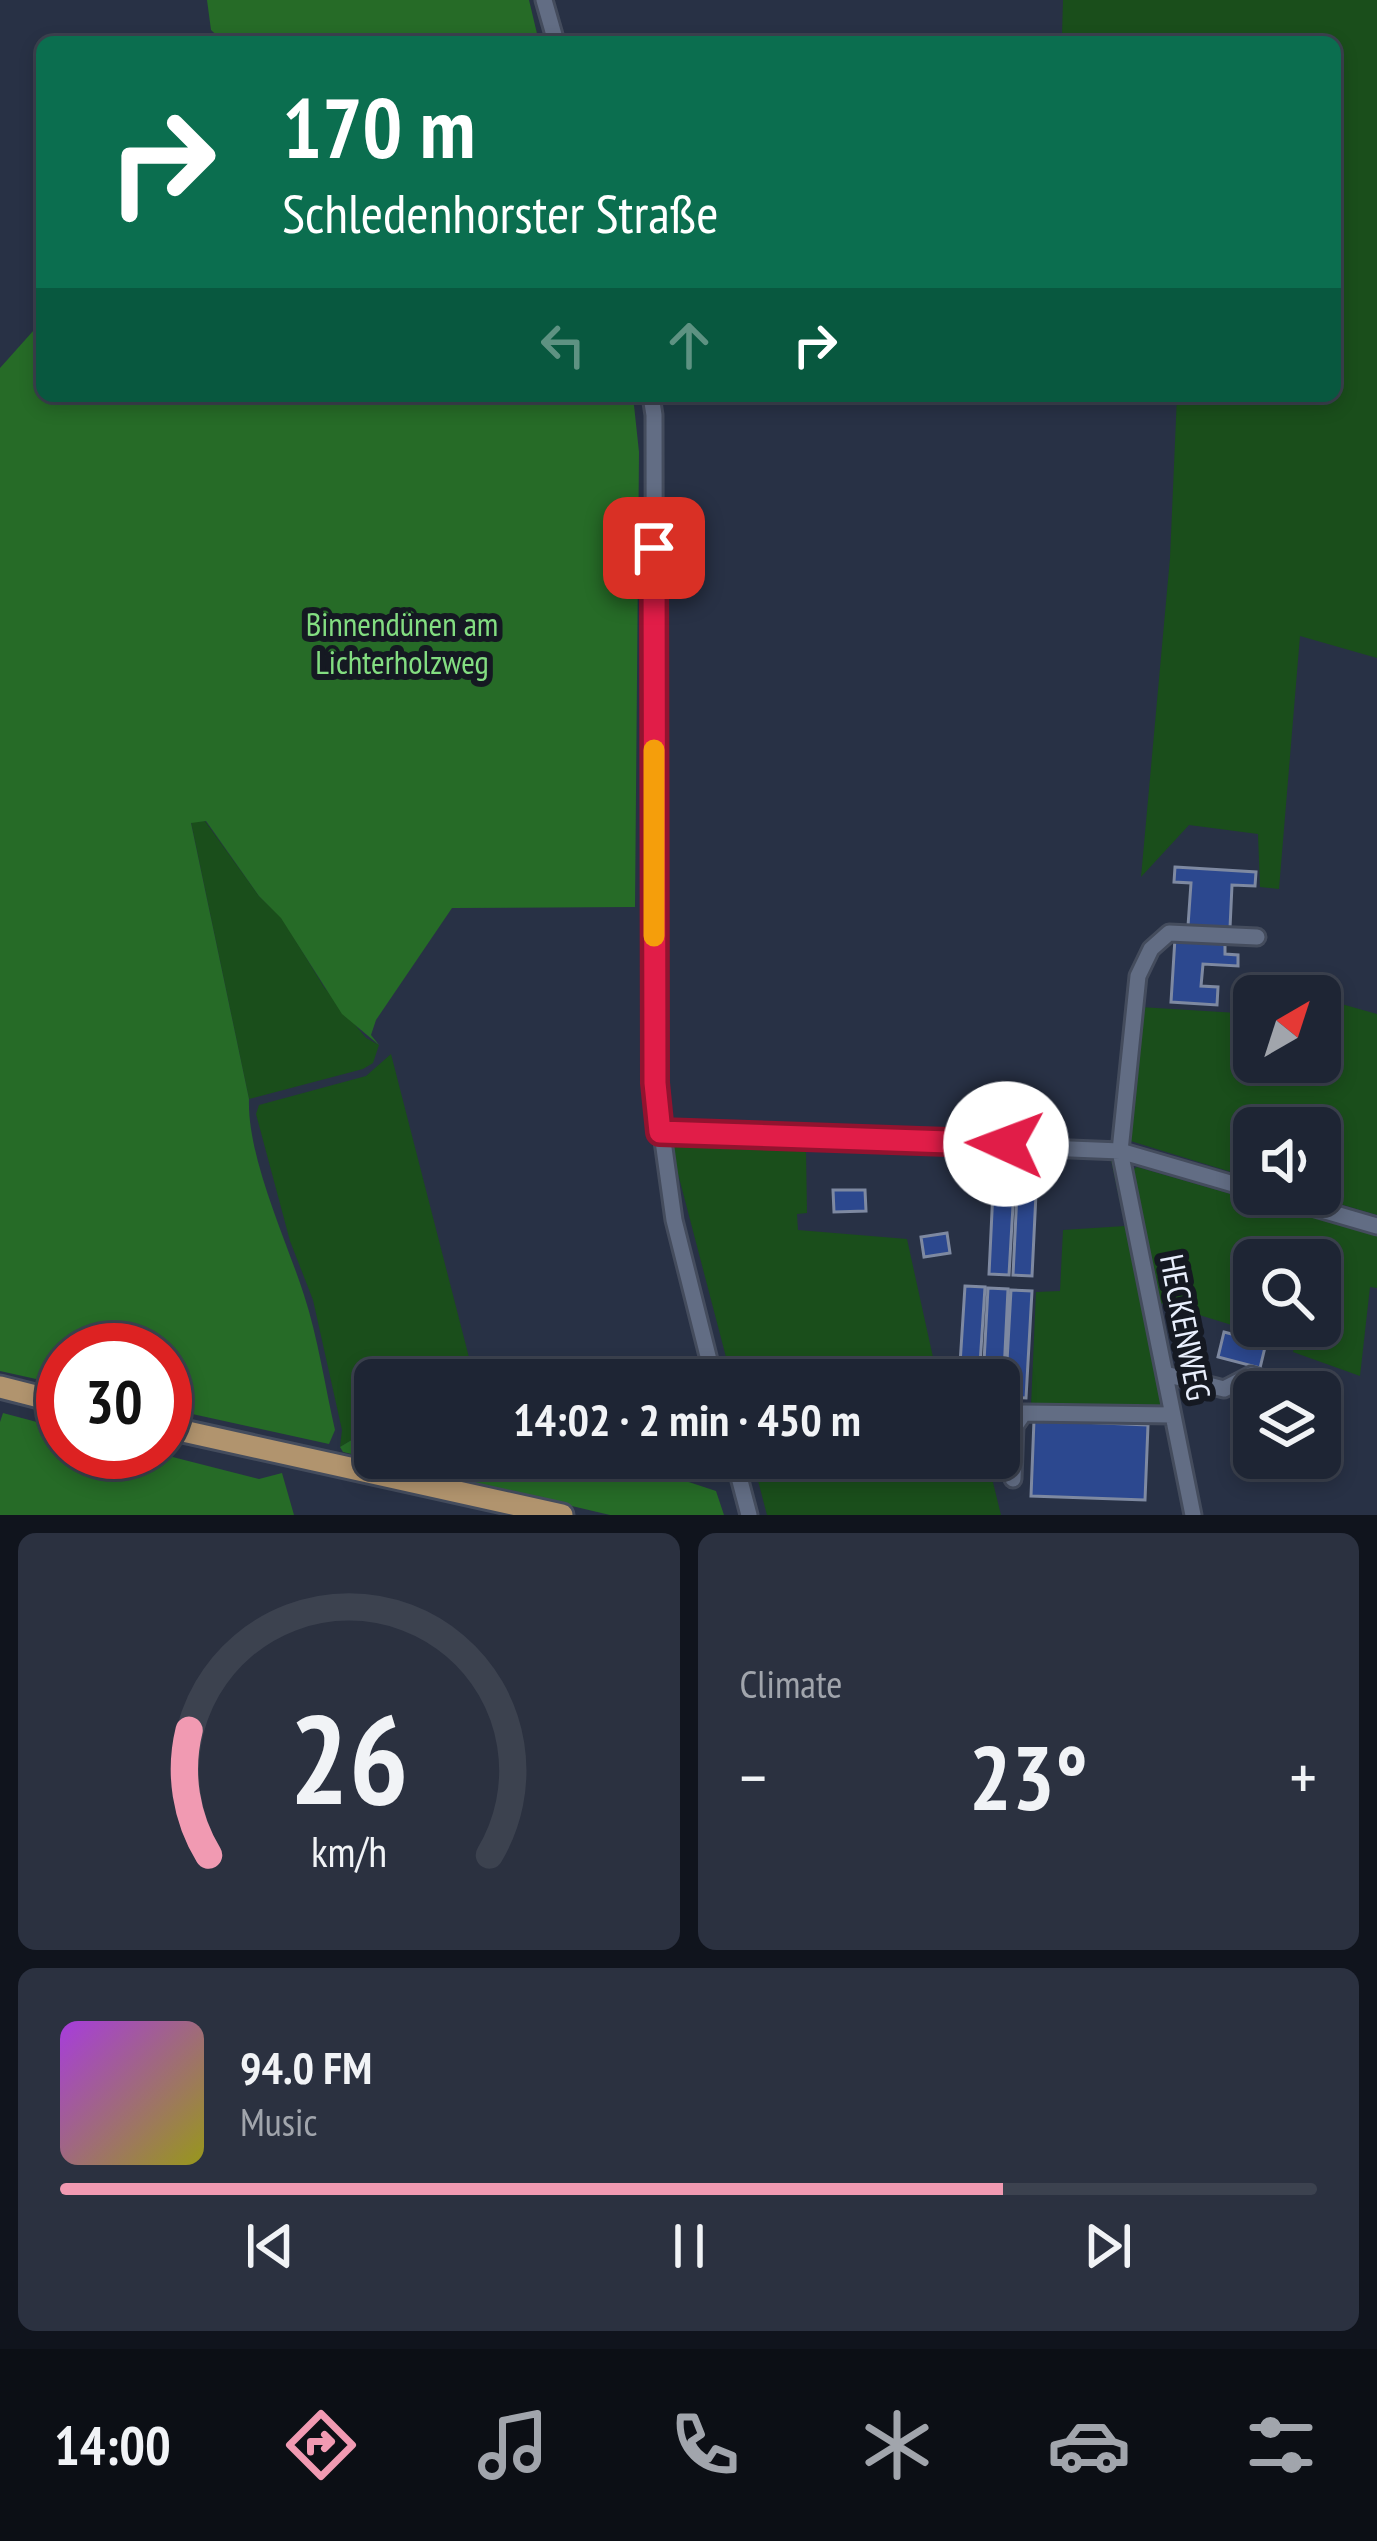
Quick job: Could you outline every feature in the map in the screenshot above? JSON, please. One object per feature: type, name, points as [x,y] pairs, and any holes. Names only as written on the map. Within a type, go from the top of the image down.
[{"type":"main road","points":[[0,1387],[36,1396]]},
{"type":"main road","points":[[192,1432],[562,1515]]},
{"type":"street","points":[[544,0],[554,36]]},
{"type":"street","points":[[652,402],[655,1083],[674,1220],[710,1359]]},
{"type":"street","name":"HECKENWEG","points":[[1193,1515],[1120,1151],[1138,976],[1150,949],[1169,933],[1257,937]]},
{"type":"street","points":[[660,1132],[1120,1151],[1233,1184]]},
{"type":"street","points":[[1339,1215],[1377,1226]]},
{"type":"street","points":[[1165,1374],[1224,1389],[1233,1384]]},
{"type":"street","points":[[1020,1419],[1024,1413],[1173,1415]]},
{"type":"street","points":[[740,1479],[749,1515]]},
{"type":"green space","points":[[207,0],[529,0],[538,36],[218,36],[211,30]]},
{"type":"green space","points":[[1063,0],[1377,0],[1377,658],[1300,636],[1279,889],[1260,887],[1258,834],[1189,825],[1141,877],[1170,558],[1177,402],[1341,402],[1341,36],[1062,35]]},
{"type":"green space","name":"Binnendünen am Lichterholzweg","points":[[36,328],[36,402],[634,402],[639,452],[635,907],[452,908],[376,1020],[371,1035],[379,1045],[342,1014],[281,918],[259,896],[206,821],[191,823],[249,1099],[254,1146],[317,1345],[335,1430],[329,1444],[192,1414],[192,1323],[36,1323],[36,1379],[0,1371],[0,368]]},
{"type":"green space","points":[[205,821],[259,896],[282,918],[324,987],[366,1038],[379,1045],[373,1063],[249,1099],[191,822]]},
{"type":"green space","points":[[1341,1004],[1377,1014],[1377,1215],[1341,1204],[1341,1107],[1233,1107],[1233,1173],[1124,1139],[1140,1007],[1233,1013],[1233,1083],[1341,1083]]},
{"type":"green space","points":[[391,1054],[469,1359],[354,1359],[354,1439],[340,1447],[342,1430],[313,1300],[290,1241],[256,1114],[259,1105],[366,1076]]},
{"type":"green space","points":[[685,1137],[868,1145],[869,1152],[806,1150],[807,1213],[797,1214],[798,1230],[907,1239],[933,1359],[727,1359],[673,1142]]},
{"type":"green space","points":[[1036,1150],[1115,1157],[1167,1408],[1031,1406],[1036,1292],[1060,1291],[1063,1230],[1125,1226],[1111,1160],[1032,1157]]},
{"type":"green space","points":[[1137,1167],[1233,1195],[1233,1215],[1304,1215],[1377,1236],[1377,1288],[1370,1287],[1360,1376],[1293,1352],[1294,1347],[1341,1347],[1341,1239],[1233,1239],[1233,1325],[1157,1302],[1130,1171]]},
{"type":"green space","points":[[3,1413],[36,1422],[36,1479],[192,1479],[192,1462],[259,1479],[282,1473],[294,1515],[0,1515]]},
{"type":"green space","points":[[354,1439],[354,1455],[340,1447]]},
{"type":"green space","points":[[457,1479],[680,1479],[716,1491],[724,1515],[610,1515]]},
{"type":"green space","points":[[758,1479],[992,1479],[1001,1515],[767,1515]]},
{"type":"building","points":[[1175,867],[1256,872],[1255,886],[1232,885],[1230,928],[1188,926],[1191,883],[1174,882]]},
{"type":"building","points":[[1175,938],[1225,942],[1225,954],[1238,955],[1238,966],[1203,964],[1201,986],[1218,987],[1217,1005],[1171,1002]]},
{"type":"building","points":[[994,1170],[1015,1171],[1009,1275],[989,1274]]},
{"type":"building","points":[[1018,1172],[1037,1173],[1032,1276],[1013,1275]]},
{"type":"building","points":[[833,1190],[865,1190],[866,1211],[834,1212]]},
{"type":"building","points":[[947,1233],[950,1253],[924,1257],[921,1237]]},
{"type":"building","points":[[965,1286],[985,1287],[980,1359],[960,1359]]},
{"type":"building","points":[[988,1288],[1008,1289],[1005,1359],[984,1359]]},
{"type":"building","points":[[1011,1290],[1032,1291],[1026,1398],[1020,1398],[1020,1359],[1007,1359]]},
{"type":"building","points":[[1224,1332],[1233,1334],[1233,1347],[1265,1347],[1260,1368],[1218,1357]]},
{"type":"building","points":[[1034,1420],[1148,1425],[1145,1500],[1031,1496]]},
{"type":"slow traffic","points":[[654,750],[654,936]]},
{"type":"route","points":[[654,548],[655,1083],[660,1132],[1006,1144]]}]
